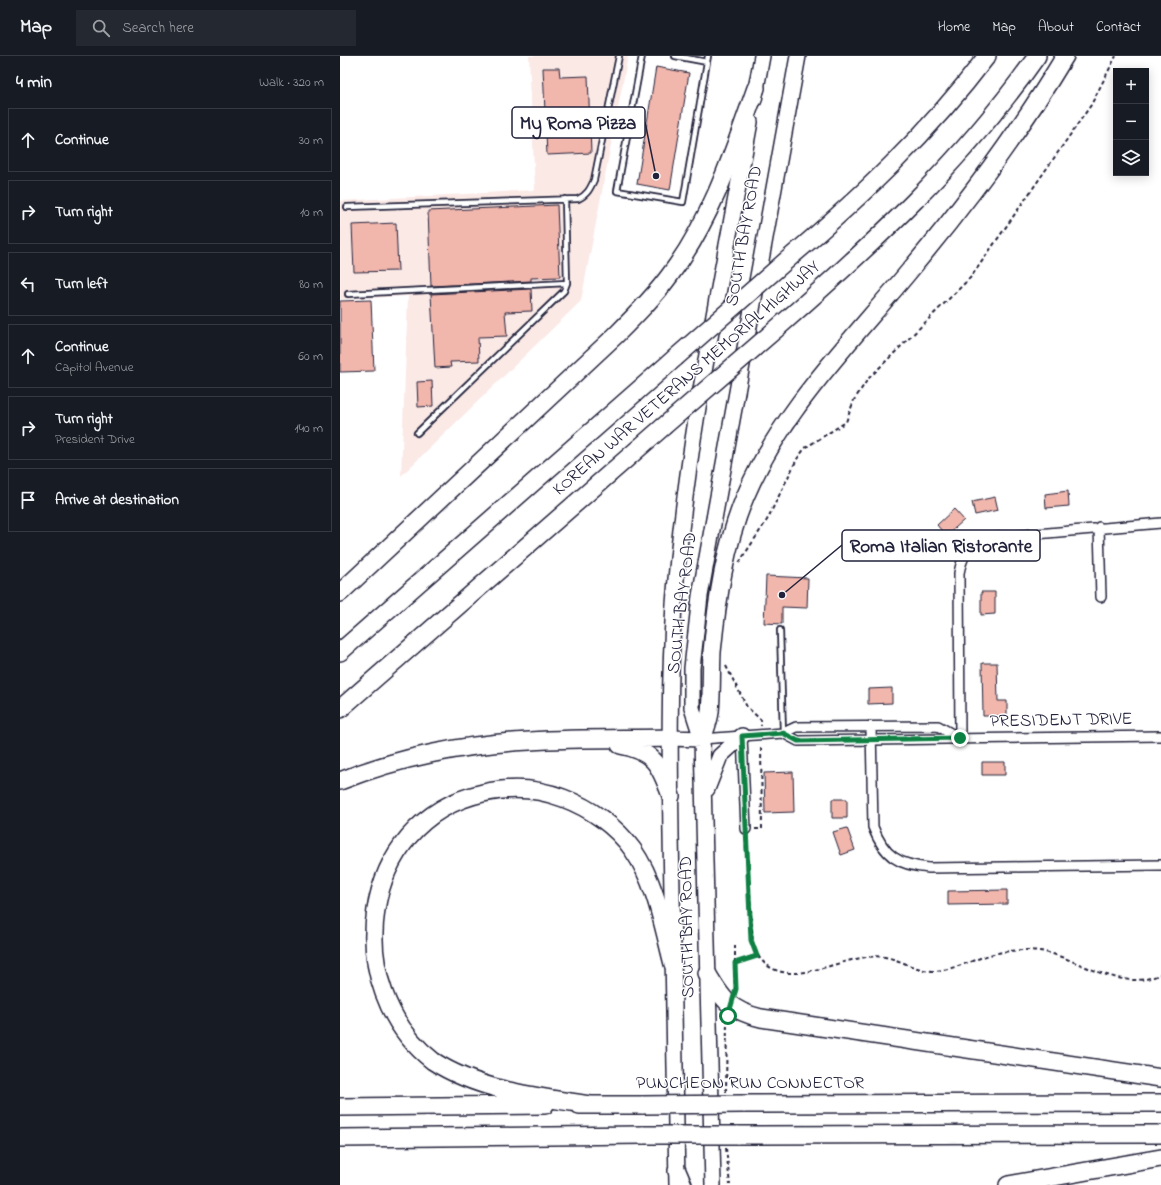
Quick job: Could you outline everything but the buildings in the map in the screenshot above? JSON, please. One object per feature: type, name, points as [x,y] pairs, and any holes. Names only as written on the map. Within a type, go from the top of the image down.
[{"type":"highway","name":"SOUTH BAY ROAD","points":[[679,1180],[673,964],[670,738],[671,661],[674,606],[688,469],[705,360],[762,56]]},
{"type":"highway","name":"SOUTH BAY ROAD","points":[[713,1185],[702,739],[692,708],[692,668],[696,622],[713,520],[798,56]]},
{"type":"highway","name":"KOREAN WAR VETERANS MEMORIAL HIGHWAY","points":[[340,652],[787,260],[893,164],[942,111],[988,56]]},
{"type":"highway","name":"KOREAN WAR VETERANS MEMORIAL HIGHWAY","points":[[340,709],[857,258],[937,179],[999,108],[1037,56]]},
{"type":"highway","points":[[340,781],[399,762],[464,749],[530,741],[670,738],[702,739],[710,714],[715,619],[729,546],[745,498],[770,446],[811,388],[969,197],[1025,119],[1065,56]]},
{"type":"highway","points":[[340,593],[615,336],[656,294],[688,250],[715,200],[756,88]]},
{"type":"highway","points":[[704,800],[720,756],[742,736]]},
{"type":"highway","points":[[590,740],[635,748],[649,755],[659,767],[671,796]]},
{"type":"highway","points":[[591,1105],[515,1092],[470,1079],[432,1061],[406,1039],[384,1008],[372,979],[367,958],[367,921],[374,889],[383,868],[392,853],[416,826],[441,808],[461,799],[493,790],[511,789],[531,790],[553,794],[574,802],[606,822],[632,849],[642,864],[652,887],[673,964]]},
{"type":"highway","points":[[708,973],[718,992],[731,1006],[748,1015],[1161,1078]]},
{"type":"highway","name":"PUNCHEON RUN CONNECTOR","points":[[340,1107],[743,1104],[1161,1104]]},
{"type":"highway","points":[[340,1138],[644,1135],[732,1140],[1161,1134]]},
{"type":"highway","points":[[1008,1185],[1161,1158]]},
{"type":"street","points":[[960,738],[959,573],[965,553],[971,546],[981,540],[1161,522]]},
{"type":"street","points":[[1099,528],[1101,597]]},
{"type":"street","name":"PRESIDENT DRIVE","points":[[702,739],[783,733],[796,727],[938,726],[960,738]]},
{"type":"street","points":[[871,727],[873,827],[878,841],[886,851],[904,863],[929,868],[1161,865]]},
{"type":"street","name":"PRESIDENT DRIVE","points":[[783,733],[798,741],[1161,736]]},
{"type":"street","points":[[742,736],[746,829]]},
{"type":"lane","points":[[347,207],[565,199],[583,197],[590,190],[594,180],[619,56]]},
{"type":"lane","points":[[642,56],[617,191],[683,202],[708,56]]},
{"type":"lane","points":[[675,56],[707,62]]},
{"type":"lane","points":[[417,434],[564,291],[567,283],[565,199]]},
{"type":"lane","points":[[348,294],[567,283]]},
{"type":"lane","points":[[780,630],[783,733]]},
{"type":"path","points":[[738,565],[767,520],[797,459],[805,448],[846,422],[854,400],[868,379],[971,277],[1091,105],[1116,56]]},
{"type":"path","points":[[725,660],[730,676],[748,707],[761,720]]},
{"type":"path","points":[[761,748],[762,829],[746,829],[751,940],[757,956],[777,970],[800,974],[855,958],[872,955],[887,957],[921,969],[933,971],[948,969],[998,953],[1017,950],[1040,951],[1122,980],[1144,980],[1161,974]]},
{"type":"path","points":[[726,1094],[728,1016],[736,989],[735,944]]},
{"type":"path","points":[[735,963],[757,956]]},
{"type":"path","points":[[730,1185],[732,1140]]},
{"type":"shaded area","points":[[529,56],[628,56],[581,301],[401,476],[408,296],[340,299],[340,201],[535,190]]},
{"type":"place","name":"My Roma Pizza","points":[[656,176]]},
{"type":"place","name":"Roma Italian Ristorante","points":[[782,595]]},
{"type":"route","points":[[728,1016],[736,989],[735,963],[757,956],[751,940],[742,736],[783,733],[798,741],[960,738]]}]
